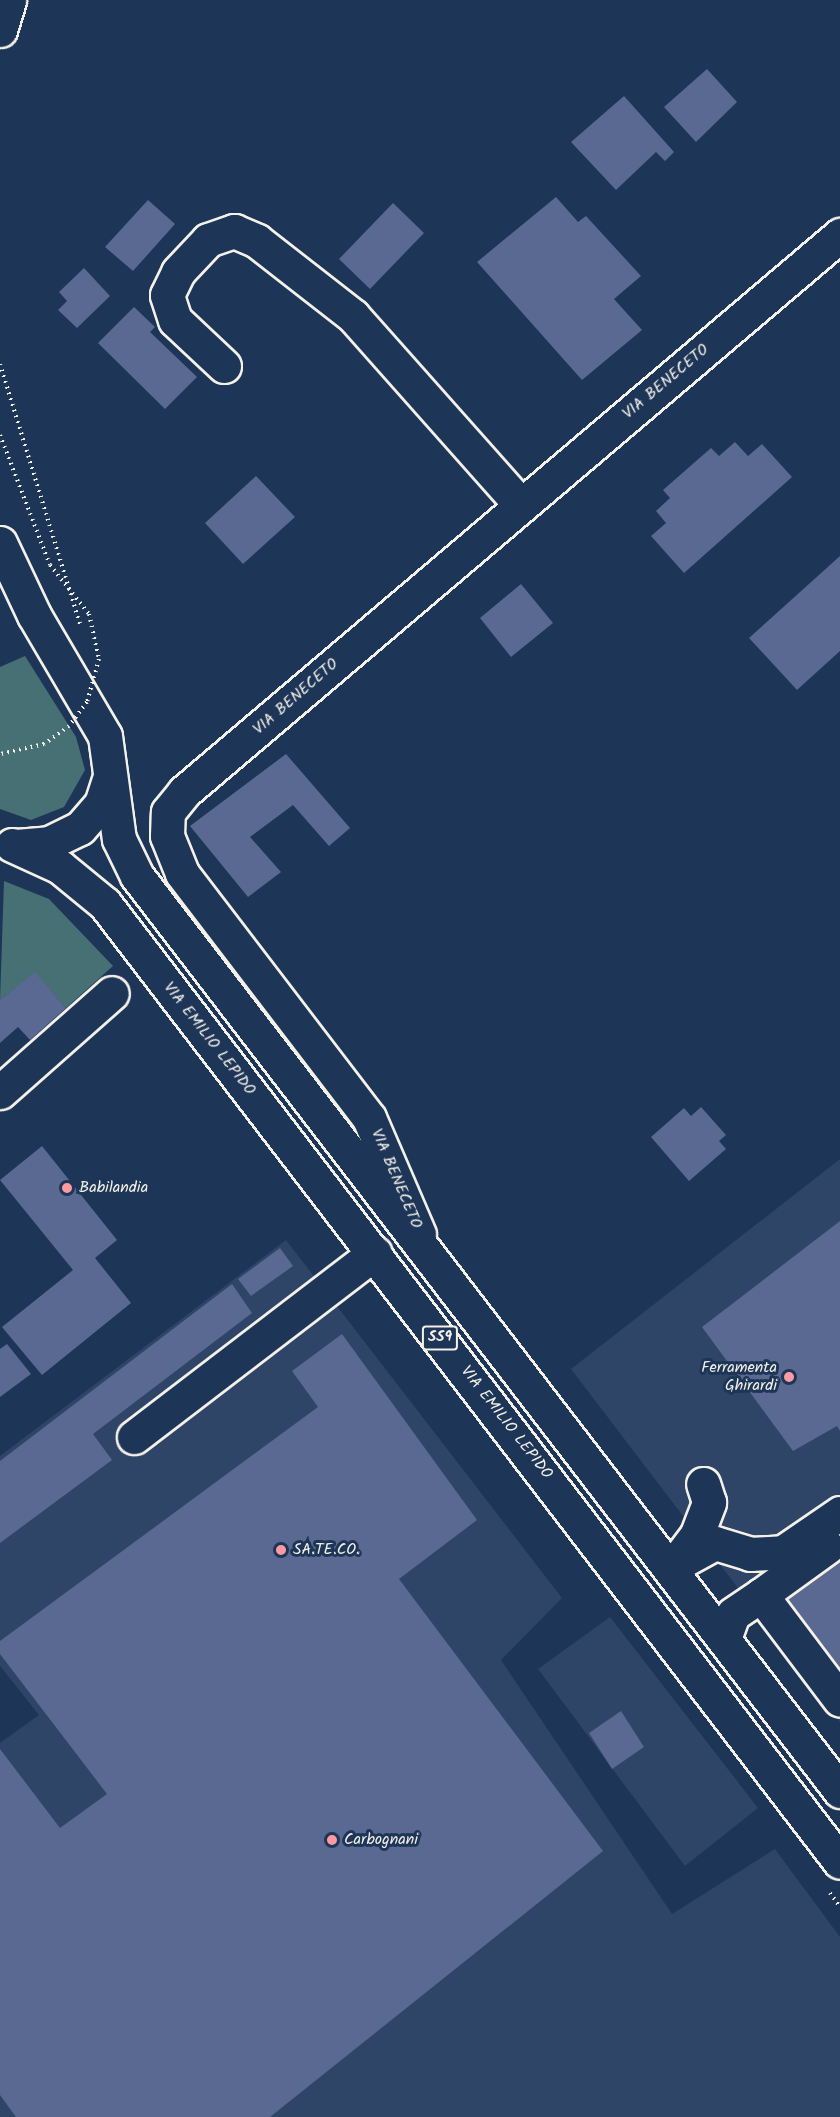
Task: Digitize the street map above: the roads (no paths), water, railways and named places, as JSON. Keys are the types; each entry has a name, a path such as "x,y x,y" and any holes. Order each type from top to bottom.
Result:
{"main road":[{"path":"0,30 9,0"},
{"path":"224,366 175,320 167,295 178,272 208,240 234,231 257,241 353,316 521,505"},
{"name":"VIA BENECETO","path":"441,1269 411,1218 369,1118 189,884 171,852 167,819 184,792 840,236"},
{"path":"0,543 34,615 87,702 110,759"},
{"name":"SS9","path":"110,759 119,838 137,876 672,1567 839,1787"},
{"name":"VIA EMILIO LEPIDO","path":"4,843 49,843 80,828 105,796 110,759"},
{"name":"VIA EMILIO LEPIDO","path":"4,843 60,867 105,904 840,1862"},
{"path":"0,1092 112,993"},
{"path":"134,1437 375,1253"},
{"path":"672,1567 697,1534 709,1502 703,1484"},
{"path":"672,1567 715,1543 750,1554 783,1552 840,1514"},
{"path":"725,1636 733,1614 829,1545"},
{"path":"761,1595 840,1700"}],"place":[{"name":"Babilandia","path":"67,1188"},
{"name":"Ferramenta Ghirardi","path":"789,1377"},
{"name":"SA.TE.CO.","path":"281,1550"},
{"name":"Carbognani","path":"332,1840"}]}
